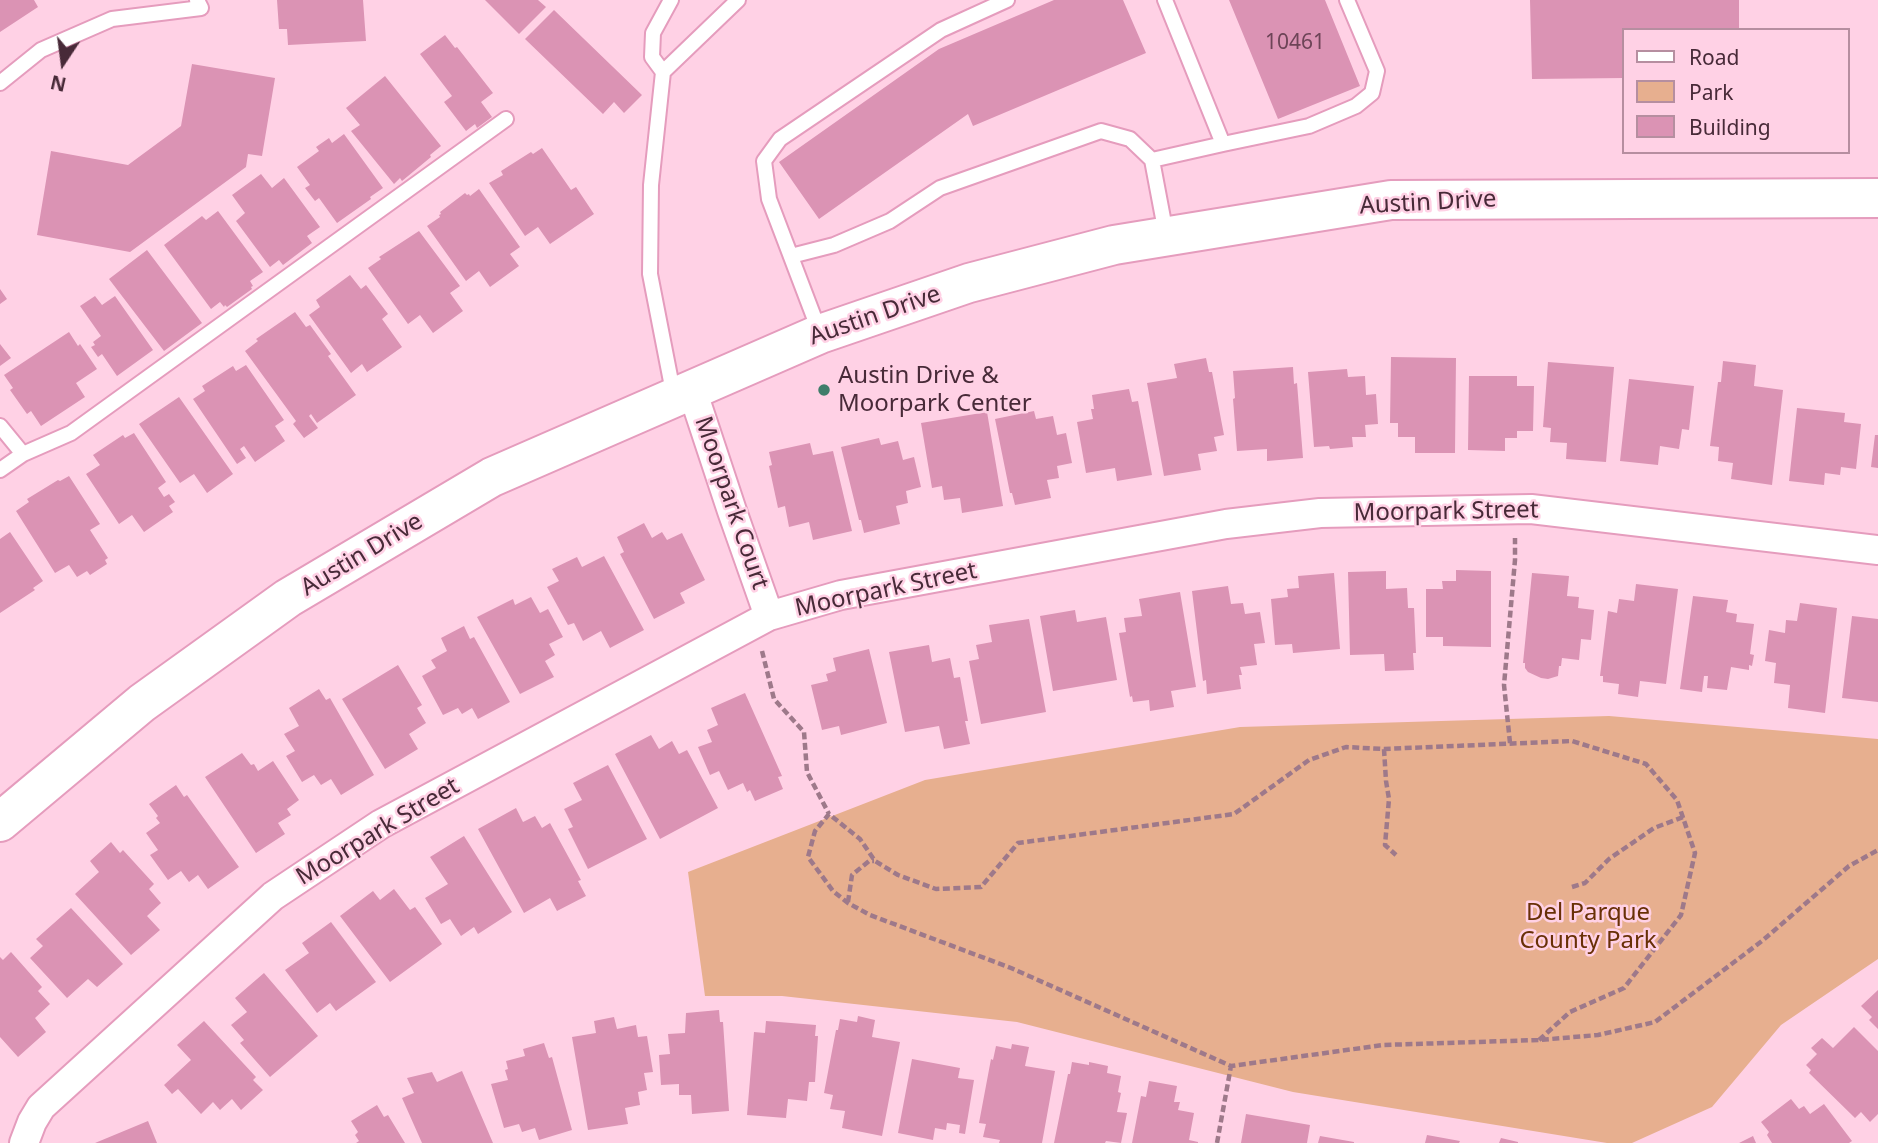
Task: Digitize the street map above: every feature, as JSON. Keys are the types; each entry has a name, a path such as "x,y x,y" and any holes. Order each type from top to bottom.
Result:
{"main road":[{"name":"Austin Drive","path":"0,822 142,703 288,598 492,477 820,334 969,284 1114,245 1391,200 1878,198"}],"street":[{"name":"Moorpark Court","path":"683,394 732,512 762,619"},
{"name":"Moorpark Street","path":"24,1143 41,1107 274,896 381,824 762,619 841,595 1226,524 1320,513 1515,508 1878,550"}],"lane":[{"path":"0,83 41,50 112,19 201,8 197,0"},
{"path":"663,72 652,57 653,33 671,0"},
{"path":"683,394 650,274 650,186 663,72 738,0"},
{"path":"820,334 769,199 764,161 780,139 941,30 1007,0"},
{"path":"1165,0 1223,144"},
{"path":"1152,160 1308,126 1356,106 1372,93 1377,71 1347,0"},
{"path":"0,470 23,454 71,433 506,119"},
{"path":"791,256 834,245 890,221 940,188 1101,131 1130,139 1152,160 1166,236"},
{"path":"0,426 23,454"}],"path":[{"path":"1510,743 1504,685 1515,560 1515,508"},
{"path":"762,619 774,699 804,732 807,772 829,814 860,839 875,861 898,875 936,889 981,887 1018,843 1234,814 1309,760 1346,747 1384,749 1572,741 1646,764 1677,800 1695,853 1681,915 1624,988 1570,1012 1539,1040"},
{"path":"1384,749 1385,781 1389,799 1385,845 1396,855"},
{"path":"829,814 814,831 807,857 833,891 848,903 870,915 1011,968 1231,1066 1383,1045 1539,1040 1598,1035 1655,1022 1762,941 1849,866 1878,850"},
{"path":"1573,887 1585,883 1609,859 1654,828 1683,817"},
{"path":"848,903 852,875 869,861 875,861"},
{"path":"1217,1143 1231,1066"}],"green space":[{"name":"Del Parque County Park","path":"1609,716 1878,739 1878,959 1781,1025 1712,1107 1632,1143 1607,1143 1293,1092 1017,1022 782,996 705,996 688,872 925,780 1240,727"}],"building":[{"path":"0,0 34,0 38,7 0,32"},
{"path":"277,0 363,0 366,41 288,45 287,29 279,29"},
{"path":"485,0 538,0 546,7 519,34"},
{"path":"1054,0 1123,0 1146,53 973,126 968,114 819,219 779,162 939,49"},
{"path":"1229,0 1325,0 1360,86 1278,119"},
{"path":"1530,0 1739,0 1739,28 1622,28 1622,78 1532,79"},
{"path":"554,10 642,95 624,113 614,102 603,114 525,39"},
{"path":"445,35 493,93 481,102 492,117 477,128 475,124 466,131 444,102 452,96 420,54"},
{"path":"192,64 275,78 262,156 248,154 246,167 130,252 37,235 51,151 128,165 181,126"},
{"path":"385,76 441,146 402,181 400,178 394,184 351,131 360,125 346,108"},
{"path":"344,134 383,188 337,223 319,198 315,201 305,188 310,185 297,167 319,151 316,147 329,138 332,143"},
{"path":"542,148 571,190 576,187 594,214 550,244 538,227 525,236 489,183 503,175 501,171"},
{"path":"261,174 272,188 284,178 320,227 307,236 312,243 283,265 279,260 270,267 236,221 245,213 232,195"},
{"path":"479,189 520,247 510,254 519,266 490,287 479,271 466,281 427,226 465,193 470,196"},
{"path":"218,211 263,272 250,281 252,289 227,307 220,302 211,309 164,245 202,216 206,220"},
{"path":"419,231 460,286 450,293 463,311 433,333 420,315 408,324 368,268 381,259 379,257"},
{"path":"147,250 202,323 164,351 109,279"},
{"path":"350,275 361,289 366,285 388,314 382,319 402,347 367,372 362,364 351,373 309,315 320,307 316,300"},
{"path":"0,289 7,299 0,304"},
{"path":"95,296 102,305 115,296 153,350 117,376 102,354 98,357 91,347 101,336 80,306"},
{"path":"295,312 306,327 310,325 356,395 317,423 311,414 309,416 318,428 304,438 293,424 296,421 245,351 258,341 256,339"},
{"path":"69,332 97,369 76,383 85,397 41,426 31,411 27,414 10,390 13,388 4,375"},
{"path":"0,344 11,358 0,366"},
{"path":"1391,357 1456,358 1455,453 1415,453 1415,437 1398,437 1398,423 1390,423"},
{"path":"1206,358 1209,372 1212,372 1224,435 1214,437 1217,451 1198,454 1201,470 1164,476 1147,383 1177,378 1174,364"},
{"path":"1723,361 1756,365 1754,386 1783,390 1772,485 1731,479 1733,463 1718,461 1719,447 1710,446"},
{"path":"1548,362 1614,367 1606,462 1566,459 1567,443 1550,442 1551,428 1543,427"},
{"path":"246,365 284,420 275,426 285,441 255,462 244,446 240,449 246,458 237,464 193,399 205,391 202,386 233,366 236,371"},
{"path":"1293,367 1294,384 1297,383 1303,458 1267,461 1267,449 1237,451 1233,371"},
{"path":"1347,369 1348,377 1365,376 1366,395 1376,394 1378,424 1365,425 1366,437 1352,437 1353,447 1314,447 1308,372"},
{"path":"1469,376 1517,376 1517,386 1534,386 1533,431 1517,431 1517,438 1505,438 1505,451 1468,450"},
{"path":"1629,379 1694,386 1689,430 1682,429 1679,449 1660,446 1658,465 1620,461"},
{"path":"1129,389 1132,402 1138,401 1152,475 1117,481 1115,468 1086,473 1077,422 1093,419 1092,395"},
{"path":"179,397 233,474 207,493 194,474 180,483 139,424"},
{"path":"1797,408 1845,413 1844,422 1861,424 1856,469 1841,467 1840,475 1825,473 1824,485 1789,481"},
{"path":"1034,411 1036,419 1053,416 1057,435 1066,433 1072,463 1057,466 1059,478 1047,480 1051,498 1015,505 1010,493 995,419"},
{"path":"987,412 1003,506 962,513 960,498 944,500 942,486 932,488 921,423"},
{"path":"134,433 166,482 158,488 164,497 169,494 175,502 169,506 173,512 144,532 132,515 119,524 86,474 100,465 93,455 123,435 125,438"},
{"path":"1875,435 1878,435 1878,468 1871,467"},
{"path":"879,438 881,445 898,441 903,460 914,457 921,487 906,491 908,503 896,506 900,524 864,533 841,447"},
{"path":"810,443 813,455 833,451 852,531 813,540 809,522 789,527 785,506 778,508 769,466 772,465 769,452"},
{"path":"69,476 100,524 90,530 108,558 105,560 107,564 90,575 87,571 77,577 69,565 55,573 16,511 29,502 27,499"},
{"path":"644,523 652,538 662,532 667,540 682,533 705,580 680,593 685,603 654,619 620,554 624,552 617,537"},
{"path":"10,532 43,581 33,588 35,590 0,613 0,539"},
{"path":"604,556 644,630 610,648 601,631 583,641 574,623 568,625 547,587 559,581 552,569 577,557 582,567"},
{"path":"1456,570 1491,571 1491,647 1443,646 1443,637 1426,637 1426,589 1443,589 1442,581 1456,581"},
{"path":"1386,571 1386,589 1407,588 1408,608 1414,608 1414,670 1385,671 1384,654 1350,655 1348,572"},
{"path":"1334,573 1340,649 1293,653 1292,644 1275,645 1271,599 1288,597 1287,589 1299,588 1298,576"},
{"path":"1532,573 1569,576 1567,596 1579,597 1578,608 1594,610 1591,640 1581,639 1579,660 1562,658 1558,676 1548,679 1528,672 1523,663"},
{"path":"1636,584 1678,589 1666,684 1640,681 1638,697 1618,694 1619,684 1603,682 1603,676 1600,676 1608,611 1617,613 1619,599 1634,601"},
{"path":"1228,586 1231,604 1243,603 1245,614 1260,612 1265,643 1254,644 1257,665 1240,667 1241,689 1207,694 1192,591"},
{"path":"1180,592 1196,687 1171,691 1174,707 1150,711 1149,700 1133,702 1132,696 1130,697 1119,633 1126,632 1124,618 1142,616 1139,599"},
{"path":"1693,596 1728,600 1726,612 1737,614 1736,622 1754,624 1750,654 1754,655 1752,666 1749,665 1749,670 1731,667 1727,690 1707,688 1708,676 1704,676 1702,692 1680,689"},
{"path":"531,597 540,613 548,609 563,637 549,644 555,655 545,661 554,677 520,694 477,617 513,599 515,605"},
{"path":"1800,603 1837,608 1825,713 1788,708 1790,685 1774,683 1776,663 1765,661 1769,630 1785,633 1786,620 1797,621"},
{"path":"1075,610 1077,622 1106,617 1117,680 1053,691 1040,616"},
{"path":"1852,616 1878,619 1878,702 1842,698"},
{"path":"1029,619 1046,712 981,724 969,661 979,659 976,645 992,642 989,625"},
{"path":"464,626 470,639 474,637 510,702 478,719 472,708 462,714 458,708 443,715 422,676 436,668 431,660 447,651 441,638"},
{"path":"929,645 932,662 950,658 954,678 960,677 970,744 944,749 939,726 905,732 889,652"},
{"path":"869,649 887,723 841,735 839,726 822,730 811,685 828,681 826,674 836,671 833,658"},
{"path":"398,665 422,705 417,708 426,723 409,734 418,749 385,769 342,699"},
{"path":"319,689 326,700 330,698 374,775 341,795 331,779 321,785 314,775 302,782 286,756 295,751 284,734 299,726 289,708"},
{"path":"745,693 782,776 778,777 783,789 755,801 743,783 728,790 719,771 710,775 698,747 712,742 707,730 718,725 711,708"},
{"path":"651,735 659,749 672,741 679,754 687,750 718,808 660,839 615,754"},
{"path":"242,753 258,771 273,761 299,800 287,809 291,815 278,823 285,834 256,853 205,777"},
{"path":"608,765 647,839 588,869 568,829 573,827 564,809 582,800 573,783"},
{"path":"176,785 184,797 187,795 239,867 208,889 198,875 189,882 181,871 168,880 150,855 158,850 146,833 160,823 149,804"},
{"path":"516,808 523,822 535,816 542,828 550,823 581,880 578,881 586,896 557,911 550,898 524,913 478,829"},
{"path":"464,836 512,912 478,934 474,927 461,936 450,919 441,924 425,898 448,884 430,857"},
{"path":"111,842 120,853 123,850 154,884 149,889 161,903 147,916 160,930 131,955 75,894 99,872 90,861"},
{"path":"394,889 410,910 415,907 442,944 390,982 340,916 373,891 380,900"},
{"path":"71,908 123,964 97,987 88,979 67,998 30,958 43,946 36,939"},
{"path":"331,922 376,982 336,1011 330,1003 317,1013 285,970 309,953 302,943"},
{"path":"11,952 42,987 38,991 50,1004 35,1018 46,1032 18,1057 0,1037 0,957 3,960"},
{"path":"264,973 318,1036 270,1077 240,1043 244,1040 231,1025 247,1012 235,998"},
{"path":"1878,990 1878,1029 1869,1020 1872,1017 1861,1006"},
{"path":"719,1010 720,1022 723,1022 729,1111 692,1114 691,1095 679,1095 679,1084 661,1085 659,1055 670,1054 668,1034 685,1033 686,1013"},
{"path":"858,1016 875,1020 872,1037 900,1042 882,1136 842,1128 845,1111 830,1109 833,1095 824,1093 840,1019 857,1022"},
{"path":"614,1017 617,1029 636,1025 638,1037 647,1036 653,1072 644,1073 647,1090 638,1092 640,1105 625,1108 628,1124 588,1130 572,1037 596,1033 594,1021"},
{"path":"204,1021 256,1077 253,1080 263,1090 241,1110 232,1099 220,1110 213,1102 201,1114 178,1089 172,1094 164,1085 191,1060 177,1045"},
{"path":"766,1021 816,1025 815,1036 818,1036 815,1082 809,1082 807,1101 788,1099 786,1118 747,1115 754,1032 765,1033"},
{"path":"1854,1027 1878,1051 1878,1114 1870,1122 1861,1112 1855,1118 1809,1073 1811,1070 1806,1065 1817,1054 1811,1048 1822,1038 1833,1048"},
{"path":"544,1043 549,1058 552,1057 572,1130 539,1140 535,1128 522,1132 519,1124 504,1128 491,1084 508,1080 506,1061 525,1056 523,1049"},
{"path":"1012,1044 1029,1047 1025,1066 1055,1071 1042,1143 999,1143 1000,1140 983,1137 986,1124 979,1123 991,1059 993,1060 996,1046 1011,1049"},
{"path":"912,1059 960,1068 958,1078 974,1080 965,1134 959,1133 960,1125 947,1123 946,1130 935,1128 933,1140 898,1133"},
{"path":"1072,1062 1108,1066 1107,1073 1121,1076 1117,1112 1127,1113 1121,1143 1054,1143"},
{"path":"462,1071 493,1143 422,1143 402,1098 414,1093 407,1078 432,1072 437,1082"},
{"path":"1149,1081 1177,1086 1174,1102 1180,1102 1178,1110 1194,1113 1189,1140 1198,1143 1132,1143 1141,1096 1146,1097"},
{"path":"1791,1099 1799,1109 1804,1106 1810,1114 1824,1104 1852,1141 1772,1143 1767,1135 1769,1132 1761,1122"},
{"path":"377,1105 384,1117 388,1115 405,1143 356,1143 359,1141 355,1135 358,1132 351,1121"},
{"path":"1246,1114 1310,1125 1307,1143 1241,1143"},
{"path":"148,1121 157,1143 95,1143"},
{"path":"1427,1135 1460,1141 1425,1143"},
{"path":"1320,1136 1354,1142 1354,1143 1318,1143"},
{"path":"1753,1136 1756,1143 1739,1143"},
{"path":"1501,1138 1518,1142 1518,1143 1499,1143"}],"place":[{"name":"Austin Drive & Moorpark Center","path":"824,390"}]}
